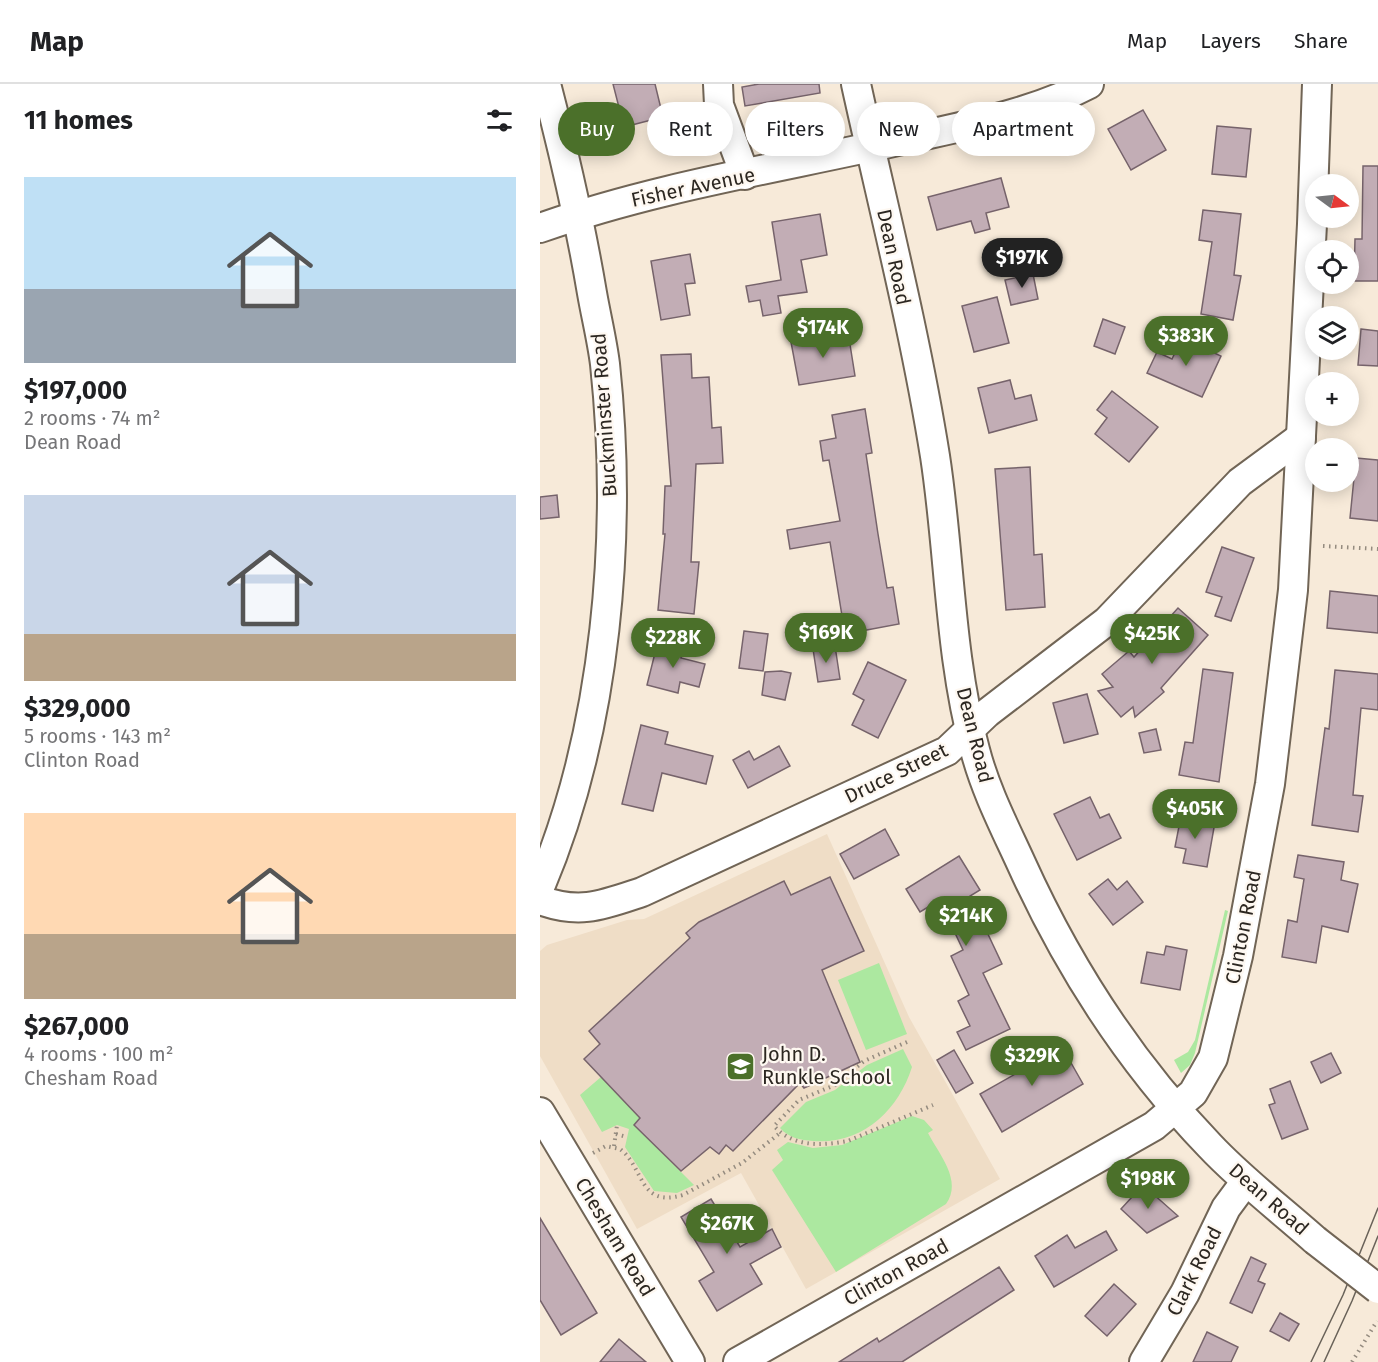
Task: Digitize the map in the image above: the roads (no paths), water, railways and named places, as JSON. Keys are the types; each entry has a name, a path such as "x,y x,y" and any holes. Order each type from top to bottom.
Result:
{"street":[{"name":"Buckminster Road","path":"540,887 556,848 571,799 597,680 607,603 613,470 604,363 579,216 546,84"},
{"path":"718,84 719,105 745,175"},
{"name":"Dean Road","path":"856,84 860,102"},
{"name":"Fisher Avenue","path":"940,132 984,122 1063,98 1089,84"},
{"name":"Clinton Road","path":"738,1362 1154,1126 1176,1109 1199,1085 1213,1058 1228,1001 1251,891 1286,667 1293,590 1317,84"},
{"name":"Fisher Avenue","path":"540,228 625,202 857,150"},
{"name":"Dean Road","path":"872,156 921,376 935,456 954,633 970,729 982,777 1054,932 1105,1014 1176,1109 1246,1181 1378,1289"},
{"name":"Druce Street","path":"540,900 575,909 602,905 642,892 939,756 987,712 1107,621 1240,482 1301,437"},
{"name":"Chesham Road","path":"540,1112 690,1362"},
{"name":"Clark Road","path":"1144,1362 1185,1293 1226,1208 1246,1181"}],"tram line":[{"path":"1311,1362 1343,1295 1378,1208"},
{"path":"1324,1362 1378,1236"}],"place":[{"name":"John D. Runkle School","path":"741,1066"}]}
